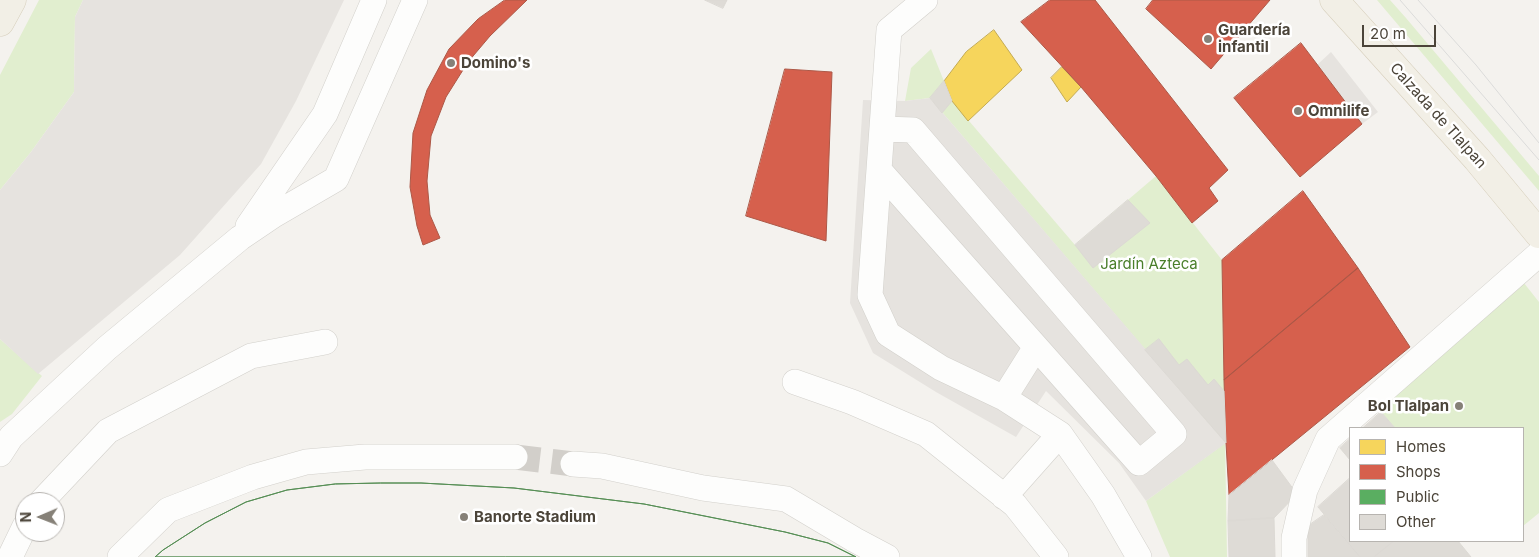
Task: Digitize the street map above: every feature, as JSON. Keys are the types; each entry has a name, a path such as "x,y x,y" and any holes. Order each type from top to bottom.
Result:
{"main road":[{"path":"0,22 12,0"},
{"name":"Calzada de Tlalpan","path":"1334,0 1477,159 1539,234"}],"street":[{"path":"240,238 325,114 374,0"},
{"path":"0,454 11,438 107,348 240,238 274,215 336,179 414,0"},
{"path":"925,0 889,30 870,295 888,334 941,368 1004,398 1060,434 1103,495 1138,557"},
{"path":"880,170 1139,463 1174,434 913,130 882,129"},
{"path":"1294,557 1294,538 1305,490 1328,439 1539,254"},
{"path":"50,492 108,431 251,356 325,342"},
{"path":"1004,398 1036,347"},
{"path":"795,382 852,402 926,434 1015,505 1056,557"},
{"path":"1004,497 1060,434"},
{"path":"120,557 168,510 253,476 306,462 364,457 515,457"},
{"path":"573,464 602,466 703,488 786,498 887,557"},
{"path":"10,557 17,542"}],"green space":[{"path":"39,0 83,0 75,17 74,92 31,152 0,190 0,75"},
{"path":"1377,0 1390,0 1406,18 1539,176 1539,191"},
{"name":"Jardín Azteca","path":"931,49 952,101 1075,245 1156,176 1222,260 1227,557 1170,557 1146,501 1225,443 930,98 905,101 911,68"},
{"name":"Bol Tlalpan","path":"1520,278 1539,302 1539,513 1524,525 1524,427 1394,427 1381,412 1375,401"},
{"path":"0,339 42,376 12,414 0,422"}],"shaded area":[{"path":"83,0 344,0 296,101 261,164 180,255 38,374 0,339 0,190 31,152 74,92 75,17"},
{"path":"1331,52 1378,112 1362,124 1317,65"},
{"path":"930,98 1226,443 1146,501 1119,463 1046,391 1016,437 936,392 873,353 850,303 863,100 905,101"}],"building: Homes":[{"path":"994,30 1022,70 968,121 952,101 944,81 966,52"},
{"path":"1062,67 1081,87 1067,102 1051,78"}],"building: Shops":[{"path":"505,0 527,0 490,36 468,62 446,97 431,136 427,181 430,215 440,238 423,245 417,226 410,187 413,133 427,90 449,49 478,19"},
{"path":"1050,0 1095,0 1228,170 1209,188 1218,201 1192,223 1156,176 1081,87 1021,22"},
{"name":"Guardería infantil","path":"1153,0 1270,0 1211,69 1146,9"},
{"name":"Omnilife","path":"1301,43 1362,124 1300,177 1234,98"},
{"path":"785,69 832,72 826,241 746,216"},
{"path":"1303,191 1358,268 1224,380 1222,260"},
{"path":"1358,268 1410,347 1229,495 1224,380"}],"building: Public":[{"name":"Banorte Stadium","path":"421,483 514,488 644,504 785,532 828,543 856,557 155,557 205,523 246,502 287,490 335,484"},
{"name":"Banorte Stadium","path":"421,483 514,488 644,504 785,532 828,543 856,557 155,557 205,523 246,502 287,490 335,484"}],"building: Other":[{"path":"705,0 727,0 723,8"},
{"path":"944,81 952,101 942,113 930,98"},
{"path":"1128,200 1150,223 1093,268 1075,245"},
{"path":"1159,339 1179,365 1187,359 1208,385 1214,379 1224,391 1226,443 1145,350"},
{"path":"1381,412 1394,427 1364,427"},
{"path":"1349,440 1349,459 1340,448"},
{"path":"1272,460 1297,494 1274,518 1228,521 1229,495"},
{"path":"1349,479 1349,542 1393,542 1374,557 1360,557 1318,507"},
{"path":"1324,515 1360,557 1308,557 1308,526"},
{"path":"1274,518 1275,557 1229,557 1228,521"},
{"path":"1393,542 1459,542 1471,557 1374,557"}],"tunnel":[{"path":"515,457 573,464"}],"tram line":[{"path":"1400,0 1539,160"},
{"path":"1418,0 1476,65 1539,143"}],"place":[{"name":"Guardería infantil","path":"1208,39"},
{"name":"Domino's","path":"451,63"},
{"name":"Omnilife","path":"1298,111"},
{"name":"Bol Tlalpan","path":"1459,406"},
{"name":"Banorte Stadium","path":"464,517"}]}
